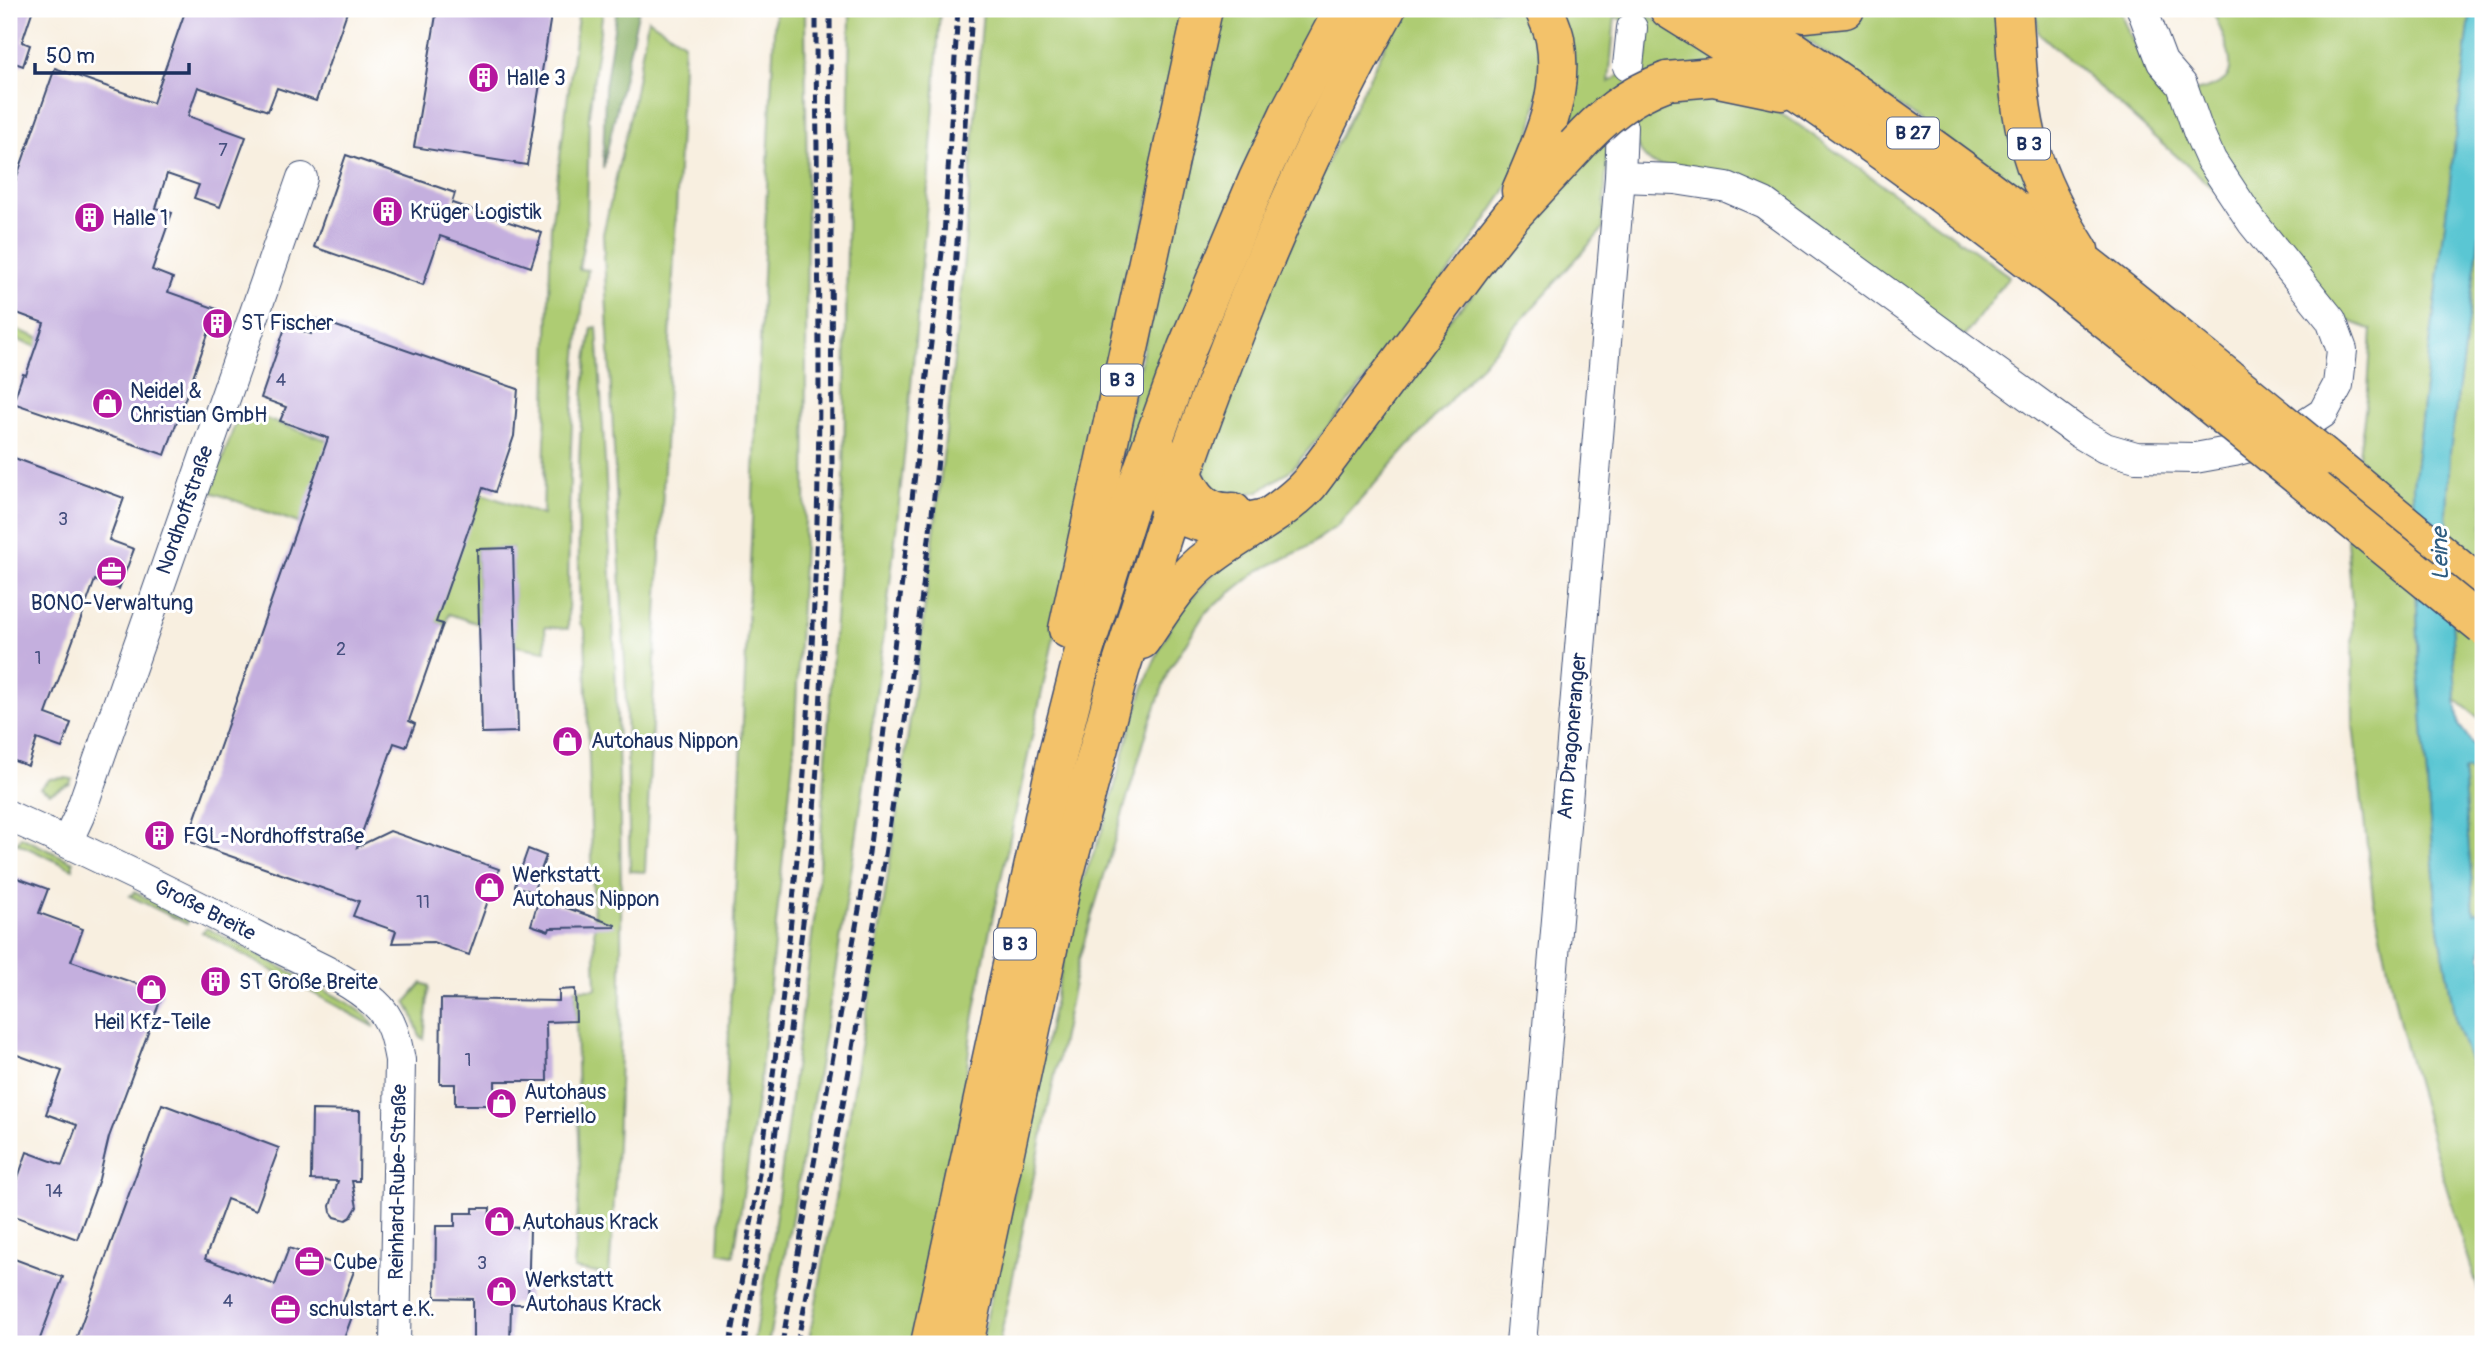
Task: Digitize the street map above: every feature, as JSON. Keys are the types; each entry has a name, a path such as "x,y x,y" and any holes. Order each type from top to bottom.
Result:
{"main road":[{"name":"B 3","path":"1058,754 1062,672 1070,620 1203,9"},
{"name":"B 3","path":"930,1344 994,1041 1058,754 1084,651 1127,514 1186,348 1291,108 1344,9"},
{"name":"B 3","path":"964,1344 1062,883 1119,670 1214,385 1272,244 1329,118 1386,9"},
{"path":"1511,216 1543,140 1557,88 1555,37 1544,9"},
{"path":"1669,9 1807,97"},
{"name":"B 27","path":"1729,9 1871,103 2090,266 2161,343 2483,626"},
{"path":"1779,9 1805,13 1845,9"},
{"name":"B 3","path":"2013,9 2020,90 2029,146 2043,184 2069,235 2090,266"},
{"path":"1119,670 1197,566 1303,491 1511,216 1590,130 1619,104 1667,81 1713,77 1807,97"},
{"name":"B 27","path":"1807,97 1980,222 2161,343 2483,589"},
{"path":"1155,436 1154,481 1161,496 1177,491 1190,491 1205,506 1216,512 1249,508 1276,496 1330,455"},
{"path":"1177,491 1186,518 1209,525 1231,525 1266,517"}],"street":[{"path":"1620,177 1675,179 1727,187 1764,203 2078,432 2105,448 2136,457 2194,458 2234,452 2286,437 2323,413 2338,385 2342,350 2331,320 2252,222 2211,160 2197,131 2182,85 2162,62 2142,9"},
{"path":"1628,66 1632,28"},
{"name":"Am Dragoneranger","path":"1521,1344 1620,177 1622,127"},
{"name":"Nordhoffstraße","path":"67,842 79,816 302,178"},
{"name":"Große Breite","path":"9,816 202,907 357,989 376,1003 390,1020"},
{"name":"Reinhard-Rube-Straße","path":"390,1020 400,1060 395,1344"}],"green space":[{"path":"579,9 603,9 589,114 587,224 579,269 588,270 573,404 568,629 545,627 546,651 515,646 512,548 477,549 479,624 449,614 445,625 436,622 298,523 211,492 240,410 543,515 551,227"},
{"path":"617,9 639,9 603,169 605,87"},
{"path":"775,9 805,9 805,519 794,749 760,1081 734,1255 719,1252"},
{"path":"850,9 940,9 927,198 902,481 857,836 821,1055 768,1344 753,1344 774,1229 817,898 844,482"},
{"path":"983,9 1191,9 986,948 971,1032 958,1153 916,1344 808,1344 852,1099 909,730 959,316"},
{"path":"1215,9 1330,9 1098,564"},
{"path":"1403,9 1528,9 1544,64 1528,148 1502,196 1461,257 1334,420 1292,469 1259,491 1240,496 1218,494 1205,480 1204,470 1277,265"},
{"path":"1554,9 1638,9 1722,61 1555,141","holes":["1615,16 1648,37 1646,60 1609,82"]},
{"path":"1871,9 2002,9 2050,215 1779,20 1849,18"},
{"path":"2036,9 2120,9 2158,94 2173,89 2229,203 2038,32"},
{"path":"2212,9 2471,9 2413,486 2419,670 2437,917 2456,1024 2483,1097 2483,1305 2401,1029 2373,897 2353,725 2352,605 2347,540 2368,390 2372,330 2344,319 2222,164 2192,93 2223,81 2230,67 2227,46"},
{"path":"648,19 684,43 645,872 630,871 625,665 603,234 633,103"},
{"path":"1676,93 1759,101 1796,123 2009,276 1964,337 1766,193 1651,163 1642,153 1634,136 1637,117 1681,99"},
{"path":"1608,136 1603,229 1337,526 1304,549 1258,571 1205,613 1169,670 1149,725 1079,959 999,1344 981,1344 1078,892 1102,830 1144,686 1167,634 1181,609 1472,295 1566,179"},
{"path":"2483,210 2483,721 2456,700 2447,513 2450,451"},
{"path":"9,327 51,342 48,351 9,337"},
{"path":"597,327 620,801 620,1038 609,1275 574,1269 580,1174 575,989 596,989 585,630 580,623 578,512 583,401 592,328"},
{"path":"2468,768 2483,786 2483,911 2474,914 2463,771"},
{"path":"50,779 72,779 70,784 50,793 40,788"},
{"path":"21,837 73,862 73,869 17,843"},
{"path":"134,892 189,918 187,924 130,896"},
{"path":"207,928 347,1002 366,1015 375,1027 202,932"},
{"path":"422,983 429,986 424,1039 420,1037 406,1002"}],"water":[{"name":"Leine","path":"2471,9 2483,9 2483,210 2450,451 2447,513 2459,725 2483,758 2483,786 2468,769 2463,771 2474,913 2483,911 2483,1097 2456,1024 2437,917 2419,670 2413,486"}],"building":[{"path":"9,9 33,9 22,42 30,45 23,66 15,63 12,72 9,72"},
{"path":"186,9 348,9 316,101 277,88 268,111 198,87 188,116 246,137 220,207 194,198 199,185 167,174 156,208 172,213 152,270 173,278 168,292 217,309 165,455 13,403 44,323 9,310 9,199 55,68 153,103"},
{"name":"Halle 3","path":"437,9 552,9 527,165 414,147"},
{"name":"Krüger Logistik","path":"346,155 455,193 452,203 542,233 531,267 440,236 423,285 314,247"},
{"path":"316,319 518,389 514,436 495,492 483,488 436,622 443,624 409,721 415,724 406,747 394,743 357,847 390,831 499,869 469,955 433,942 392,943 396,931 353,916 359,901 187,841 328,438 280,421 286,407 261,398 286,325 311,334"},
{"path":"9,456 124,498 109,540 134,549 119,589 95,580 46,714 71,723 62,748 37,739 28,766 9,759"},
{"path":"513,548 518,732 482,733 477,549"},
{"path":"528,849 546,856 533,892 515,886"},
{"path":"9,875 48,889 39,913 83,929 71,961 163,993 109,1137 99,1179 77,1239 9,1214 9,1203 27,1152 62,1165 77,1125 46,1114 62,1071 9,1052"},
{"path":"539,898 615,927 550,928 549,931 531,925"},
{"path":"575,989 576,1021 546,1022 547,1081 495,1081 495,1105 455,1105 455,1084 440,1084 441,999 559,1001 559,990"},
{"path":"162,1104 279,1148 256,1210 227,1199 205,1259 275,1285 289,1248 354,1271 341,1306 354,1311 342,1344 74,1344"},
{"path":"312,1110 360,1111 359,1181 352,1181 357,1207 346,1220 335,1217 331,1212 330,1206 338,1181 311,1180"},
{"path":"473,1208 490,1208 489,1227 530,1228 528,1304 511,1304 510,1344 473,1344 473,1299 435,1298 436,1226 455,1226 455,1213 473,1213"},
{"path":"9,1257 63,1277 38,1344 9,1344"}],"railway":[{"path":"730,1344 778,1037 790,934 807,728 818,457 816,9"},
{"path":"744,1344 786,1064 811,855 818,752 832,466 830,9"},
{"path":"782,1344 869,853 944,236 958,9"},
{"path":"797,1344 872,934 918,625 950,330 972,9"}],"place":[{"name":"Halle 3","path":"483,78"},
{"name":"Krüger Logistik","path":"387,212"},
{"name":"Halle 1","path":"89,218"},
{"name":"ST Fischer","path":"218,323"},
{"name":"Neidel & Christian GmbH","path":"107,403"},
{"name":"BONO-Verwaltung","path":"112,571"},
{"name":"Autohaus Nippon","path":"568,741"},
{"name":"FGL-Nordhoffstraße","path":"160,836"},
{"name":"Werkstatt Autohaus Nippon","path":"489,887"},
{"name":"ST Große Breite","path":"216,982"},
{"name":"Heil Kfz-Teile","path":"152,990"},
{"name":"Autohaus Perriello","path":"501,1104"},
{"name":"Autohaus Krack","path":"499,1222"},
{"name":"Cube","path":"310,1262"},
{"name":"Werkstatt Autohaus Krack","path":"502,1292"},
{"name":"schulstart e.K.","path":"286,1309"}]}
